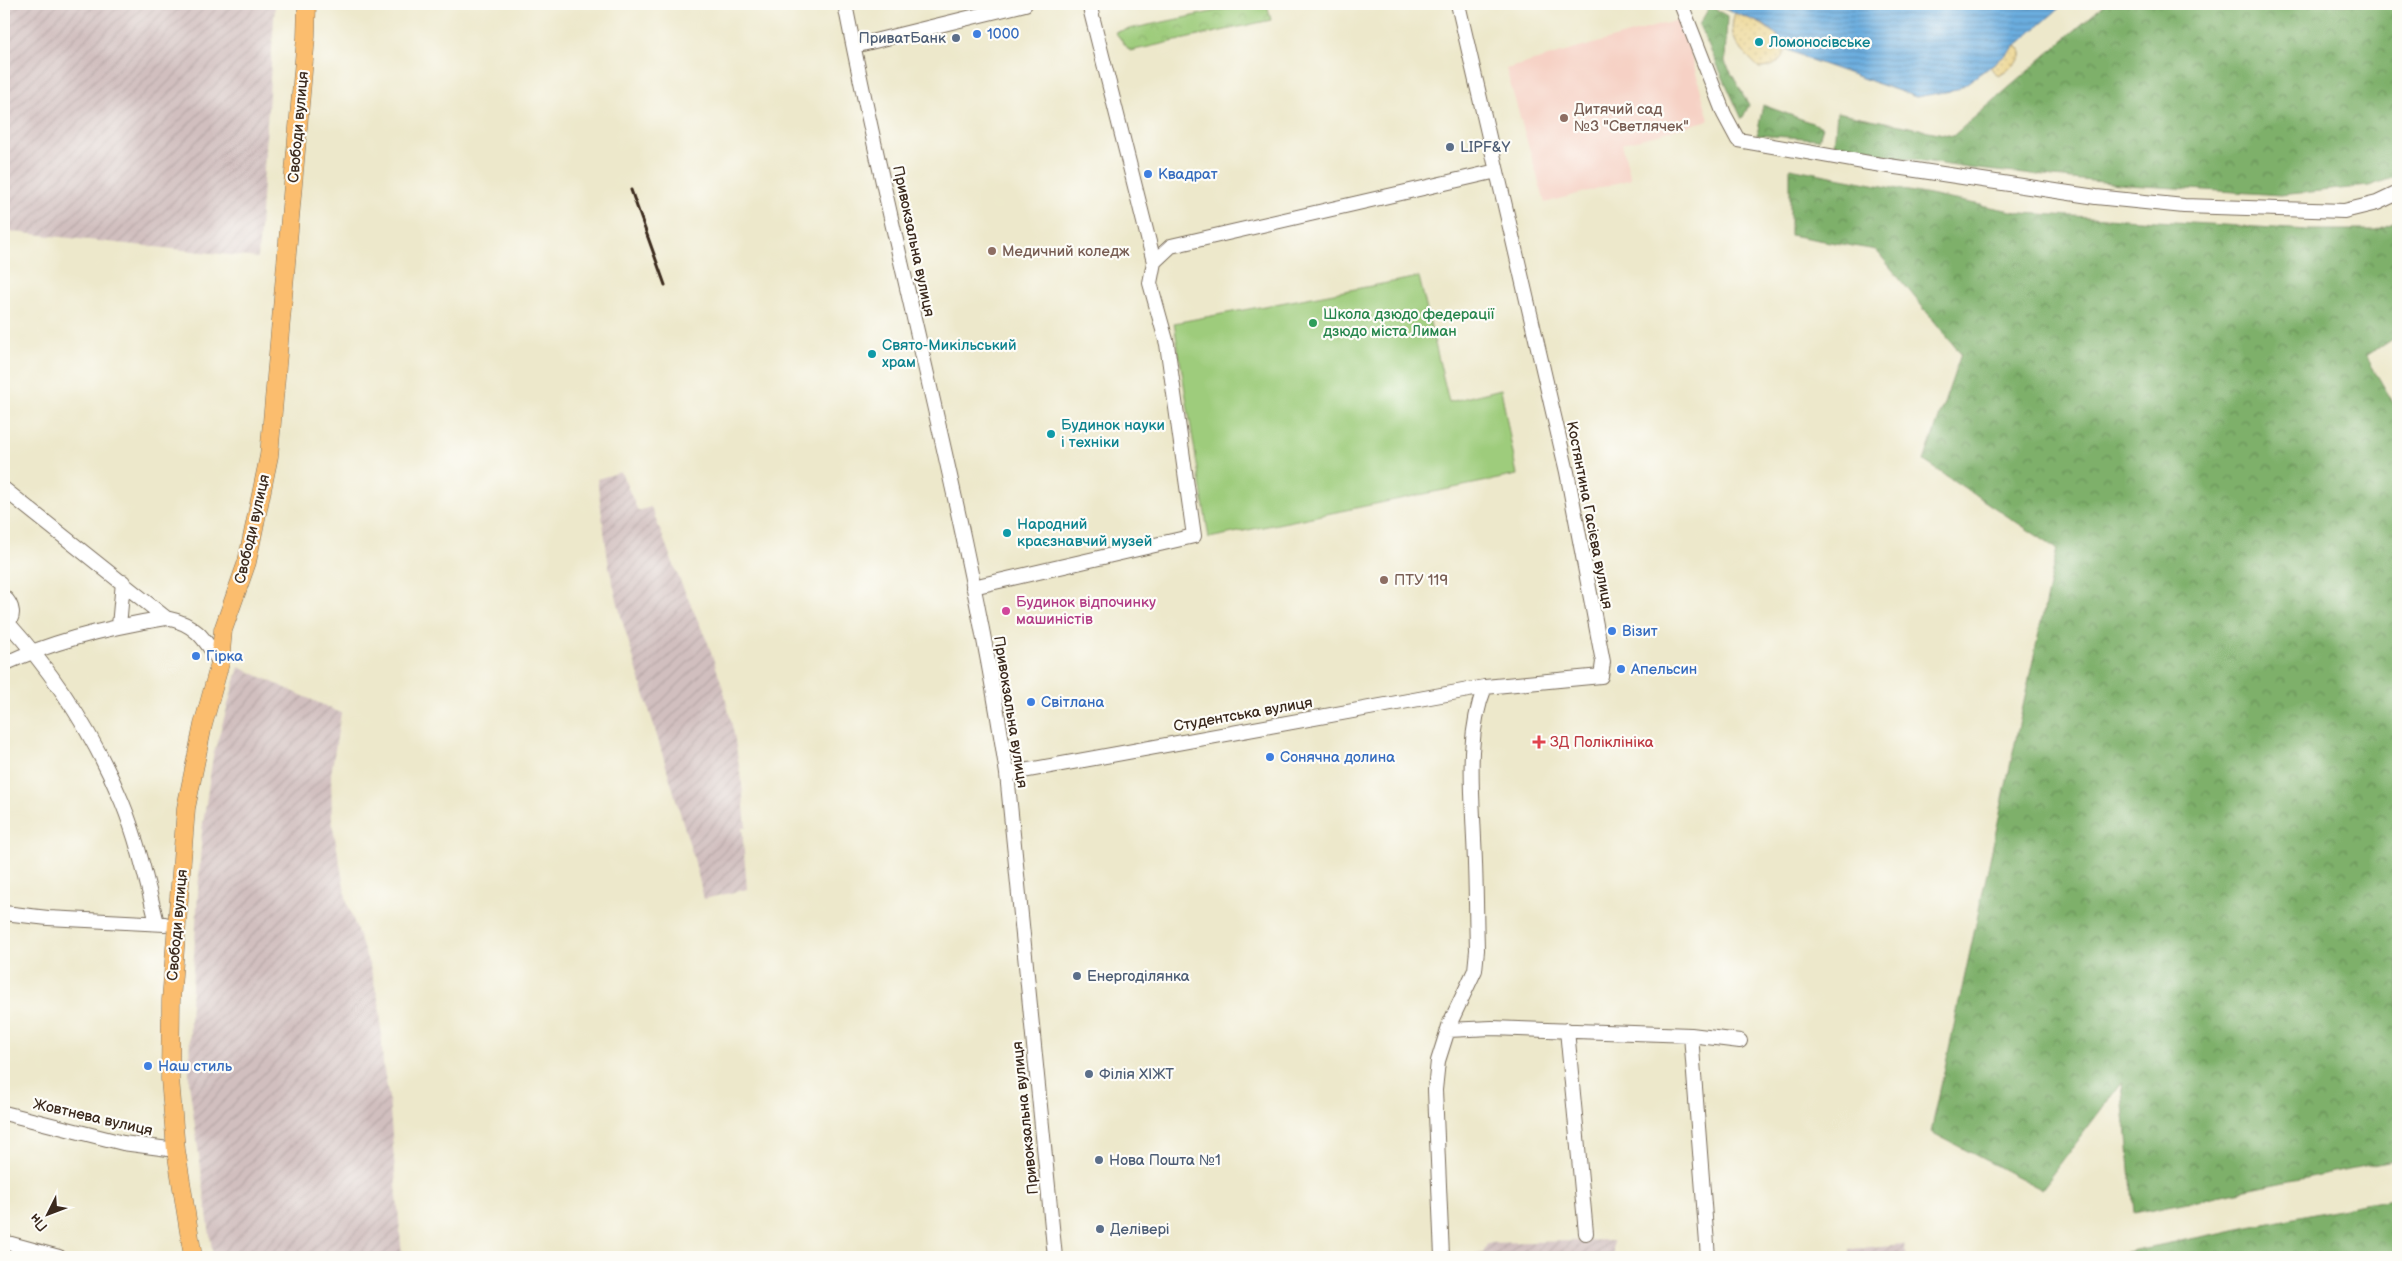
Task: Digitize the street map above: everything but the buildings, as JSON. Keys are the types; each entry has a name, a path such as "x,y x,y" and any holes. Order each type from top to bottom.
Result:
{"main road":[{"name":"Свободи вулиця","path":"193,1257 176,1150 170,1079 171,1000 186,808 203,725 220,663 223,630 247,562 269,456 304,56 306,4"}],"street":[{"name":"Привокзальна вулиця","path":"845,4 973,587 1007,774 1055,1257"},
{"path":"854,46 1025,4"},
{"path":"973,587 1194,536 1167,344 1150,283 1154,262 1089,4"},
{"name":"Костянтина Гасієва вулиця","path":"1458,4 1567,472 1603,662 1601,676 1485,687"},
{"path":"1681,4 1706,73 1738,140 1869,163 2096,197 2184,206 2344,211 2377,203 2398,193"},
{"path":"1154,262 1171,246 1497,171"},
{"path":"4,489 166,618"},
{"path":"119,626 123,582"},
{"path":"4,598 11,603 13,614 6,624 33,650 66,696 101,755 122,804 137,848 157,923"},
{"path":"4,664 33,650 119,626 166,618 182,621 202,636 220,663"},
{"path":"1442,1257 1435,1090 1438,1061 1448,1030 1475,970 1477,950 1473,735 1476,708 1485,687"},
{"name":"Студентська вулиця","path":"1007,774 1485,687"},
{"path":"4,913 48,918 157,923 178,926"},
{"path":"1448,1030 1492,1028 1567,1030 1691,1035 1740,1041"},
{"path":"1567,1030 1586,1233"},
{"path":"1691,1035 1708,1257"},
{"name":"Жовтнева вулиця","path":"4,1113 123,1143 176,1150"},
{"path":"4,1242 60,1257"}],"shaded area":[{"path":"4,4 275,4 258,258 4,231"},
{"path":"1681,19 1709,120 1622,144 1631,179 1545,203 1506,69"},
{"path":"621,472 638,511 651,507 681,583 708,643 723,688 734,734 742,785 746,827 742,828 747,889 704,899 694,859 622,620 609,567 597,479"},
{"path":"239,667 341,713 331,774 332,822 347,902 371,970 380,1007 383,1065 389,1098 402,1257 213,1257 189,1083 190,1018 202,830 213,756"},
{"path":"1613,1240 1613,1257 1458,1257 1483,1253 1487,1243"},
{"path":"1904,1244 1907,1257 1850,1257 1850,1249"}],"green space":[{"path":"1250,4 1267,4 1271,20 1130,51 1115,32"},
{"path":"2105,4 2398,4 2398,176 2369,186 2280,195 2130,185 1968,168 1834,147 1837,112 1953,136"},
{"path":"1710,6 1727,16 1725,62 1749,105 1742,119 1699,25"},
{"path":"1763,105 1823,127 1819,139 1757,135"},
{"path":"1790,168 2022,213 2308,230 2376,230 2398,221 2398,347 2392,339 2366,356 2398,411 2398,1159 2134,1213 2122,1082 2041,1189 1931,1132 2057,549 1924,461 1961,354 1876,250 1790,235"},
{"path":"1419,277 1449,402 1501,389 1517,475 1209,538 1174,323"},
{"path":"2398,1198 2398,1257 2101,1257 2364,1204"}],"sand":[{"name":"Ломоносівське","path":"1735,13 1751,19 1770,30 1787,49 1776,63 1769,67 1759,68 1741,49 1732,30"},
{"path":"2015,46 2021,49 2021,57 2014,65 1999,75 1994,72 1990,66"}],"water":[{"name":"Ломоносівське","path":"1718,4 2064,4 2003,57 1957,90 1916,97 1808,59 1787,49 1777,35 1763,24 1722,8"}],"railway":[{"path":"631,190 665,285"}],"place":[{"name":"1000","path":"977,34"},
{"name":"ПриватБанк","path":"956,38"},
{"name":"Ломоносівське","path":"1759,42"},
{"name":"Дитячий сад №3 \"Светлячек\"","path":"1564,118"},
{"name":"LIPF&Y","path":"1450,147"},
{"name":"Квадрат","path":"1148,174"},
{"name":"Медичний коледж","path":"992,251"},
{"name":"Школа дзюдо федерації дзюдо міста Лиман","path":"1313,323"},
{"name":"Свято-Микільський храм","path":"872,354"},
{"name":"Будинок науки і техніки","path":"1051,434"},
{"name":"Народний краєзнавчий музей","path":"1007,533"},
{"name":"ПТУ 119","path":"1384,580"},
{"name":"Будинок відпочинку машиністів","path":"1006,611"},
{"name":"Візит","path":"1612,631"},
{"name":"Гірка","path":"196,656"},
{"name":"Апельсин","path":"1621,669"},
{"name":"Світлана","path":"1031,702"},
{"name":"ЗД Поліклініка","path":"1539,742"},
{"name":"Сонячна долина","path":"1270,757"},
{"name":"Енергоділянка","path":"1077,976"},
{"name":"Наш стиль","path":"148,1066"},
{"name":"Філія ХІЖТ","path":"1089,1074"},
{"name":"Нова Пошта №1","path":"1099,1160"},
{"name":"Делівері","path":"1100,1229"}]}
